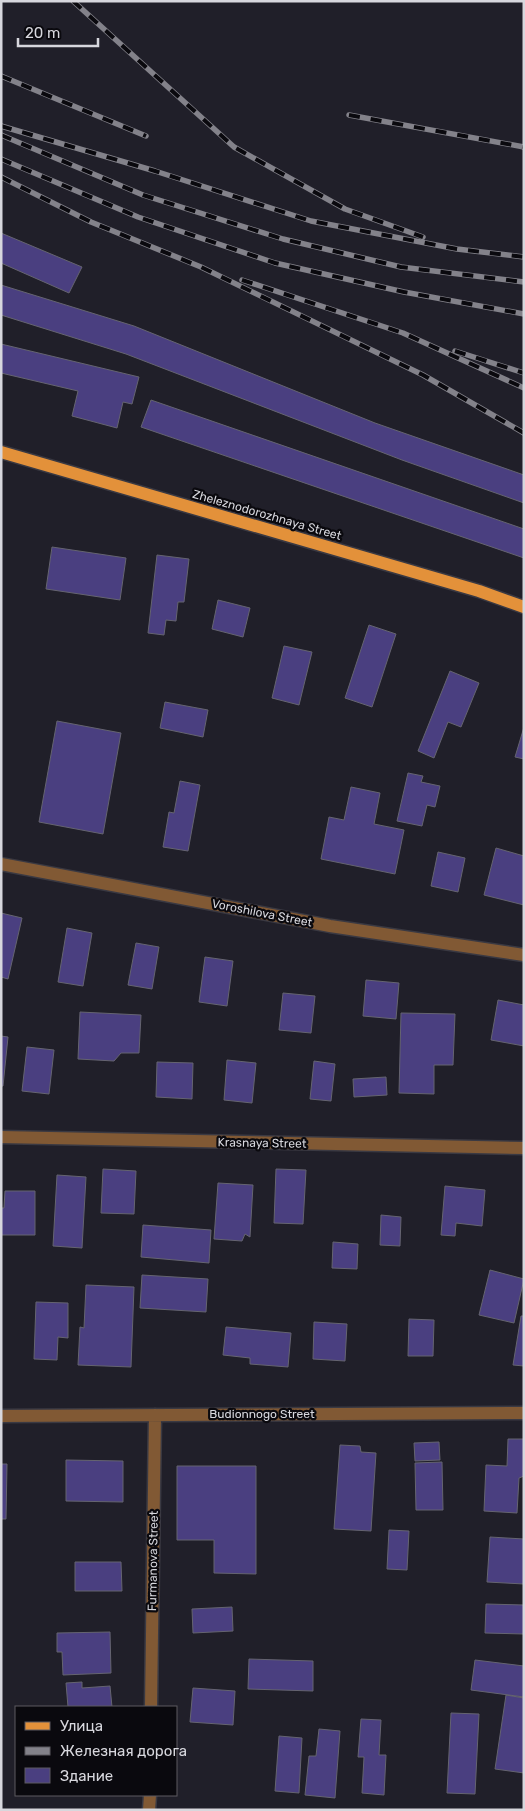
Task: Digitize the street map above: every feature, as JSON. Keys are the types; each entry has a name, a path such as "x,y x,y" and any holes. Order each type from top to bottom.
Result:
{"main road":[{"name":"Zheleznodorozhnaya Street","path":"1,452 479,592 524,607"}],"street":[{"name":"Voroshilova Street","path":"1,864 330,926 524,955"},
{"name":"Krasnaya Street","path":"1,1137 524,1148"},
{"name":"Budionnogo Street","path":"1,1416 524,1413"},
{"name":"Furmanova Street","path":"151,1706 155,1415"},
{"path":"149,1810 150,1796"}],"building":[{"path":"1,233 82,267 69,293 1,263"},
{"path":"1,285 134,326 375,423 524,475 524,503 402,460 126,354 1,315"},
{"path":"1,344 139,377 132,404 123,402 117,428 72,416 78,391 1,373"},
{"path":"151,400 524,529 524,558 141,427"},
{"path":"52,547 126,558 120,600 46,589"},
{"path":"157,555 189,559 184,602 178,602 176,621 166,620 164,635 148,633"},
{"path":"218,600 250,608 243,637 212,629"},
{"path":"369,625 396,634 372,707 345,698"},
{"path":"284,646 312,652 299,705 272,698"},
{"path":"450,671 479,683 461,727 448,722 434,758 418,751"},
{"path":"165,702 208,710 203,737 160,728"},
{"path":"57,721 121,733 103,834 39,822"},
{"path":"524,727 524,759 515,757"},
{"path":"408,773 423,776 421,782 440,786 435,807 427,805 422,826 397,821"},
{"path":"180,781 200,785 188,851 163,847 169,812 174,813"},
{"path":"351,787 380,793 374,824 404,830 395,874 321,859 329,817 344,820"},
{"path":"496,848 524,856 524,905 484,895"},
{"path":"438,852 465,858 458,892 431,886"},
{"path":"1,913 22,918 8,979 1,977"},
{"path":"67,928 92,933 83,986 58,982"},
{"path":"136,943 159,947 152,989 128,985"},
{"path":"205,957 233,961 227,1006 199,1002"},
{"path":"366,980 399,983 396,1019 363,1016"},
{"path":"283,993 315,996 311,1033 279,1030"},
{"path":"498,1000 524,1005 524,1046 491,1040"},
{"path":"80,1012 141,1015 139,1053 121,1053 114,1061 78,1059"},
{"path":"401,1013 455,1014 453,1065 434,1065 434,1094 399,1093"},
{"path":"1,1036 8,1037 3,1086 1,1086"},
{"path":"27,1047 54,1050 49,1094 22,1091"},
{"path":"227,1060 256,1063 252,1103 224,1100"},
{"path":"314,1061 335,1064 331,1101 310,1099"},
{"path":"157,1062 193,1063 192,1099 156,1097"},
{"path":"386,1077 387,1095 354,1097 353,1079"},
{"path":"103,1169 136,1171 134,1214 101,1213"},
{"path":"276,1169 306,1170 303,1224 274,1223"},
{"path":"57,1175 86,1177 82,1248 53,1246"},
{"path":"218,1183 253,1185 250,1237 245,1234 242,1241 214,1239"},
{"path":"445,1186 485,1190 482,1226 456,1223 455,1236 441,1235"},
{"path":"5,1191 35,1191 35,1235 1,1235 1,1208 4,1208"},
{"path":"381,1215 401,1217 400,1246 380,1245"},
{"path":"143,1225 211,1230 209,1263 141,1257"},
{"path":"333,1242 358,1244 357,1269 332,1268"},
{"path":"490,1270 524,1279 514,1323 479,1315"},
{"path":"142,1275 208,1279 206,1312 140,1308"},
{"path":"86,1285 134,1287 131,1367 78,1365 80,1327 84,1328"},
{"path":"36,1302 68,1303 68,1338 58,1337 57,1360 34,1359"},
{"path":"521,1316 524,1316 524,1366 513,1365"},
{"path":"409,1319 434,1320 433,1356 408,1356"},
{"path":"314,1322 347,1324 345,1361 313,1359"},
{"path":"226,1327 291,1333 288,1367 250,1364 250,1358 223,1355"},
{"path":"508,1439 524,1439 524,1476 519,1478 517,1513 484,1511 486,1465 507,1466"},
{"path":"439,1442 440,1460 415,1461 414,1443"},
{"path":"340,1445 360,1446 361,1452 376,1453 371,1531 334,1529"},
{"path":"66,1460 123,1461 123,1502 66,1501"},
{"path":"442,1462 443,1510 416,1510 415,1463"},
{"path":"1,1464 7,1464 6,1519 1,1519"},
{"path":"177,1466 256,1466 256,1574 214,1573 214,1540 177,1540"},
{"path":"389,1530 409,1531 407,1570 387,1569"},
{"path":"490,1537 524,1539 524,1584 487,1582"},
{"path":"75,1562 121,1562 122,1591 75,1591"},
{"path":"486,1604 524,1605 524,1634 485,1633"},
{"path":"232,1607 233,1631 193,1633 192,1609"},
{"path":"110,1632 111,1673 63,1675 62,1652 57,1652 57,1633"},
{"path":"249,1659 313,1661 313,1691 248,1689"},
{"path":"475,1660 524,1666 524,1697 471,1690"},
{"path":"82,1682 82,1688 110,1686 112,1706 68,1706 66,1683"},
{"path":"193,1688 235,1691 233,1725 190,1722"},
{"path":"506,1695 524,1698 524,1773 495,1769"},
{"path":"451,1713 479,1714 475,1794 447,1793"},
{"path":"361,1719 381,1720 379,1755 386,1755 384,1795 362,1793 364,1757 358,1757"},
{"path":"319,1729 340,1731 335,1798 305,1795 309,1756 316,1756"},
{"path":"279,1736 302,1738 299,1793 275,1791"}],"railway":[{"path":"73,1 234,147 345,209 423,237"},
{"path":"1,76 146,136"},
{"path":"349,115 524,147"},
{"path":"1,126 155,171 311,221 457,249 524,257"},
{"path":"1,135 143,195 283,239 401,267 524,282"},
{"path":"1,159 138,217 275,263 404,292 524,314"},
{"path":"1,177 91,222 201,267 423,375 524,433"},
{"path":"242,280 403,333 524,388"},
{"path":"455,351 524,373"}]}
